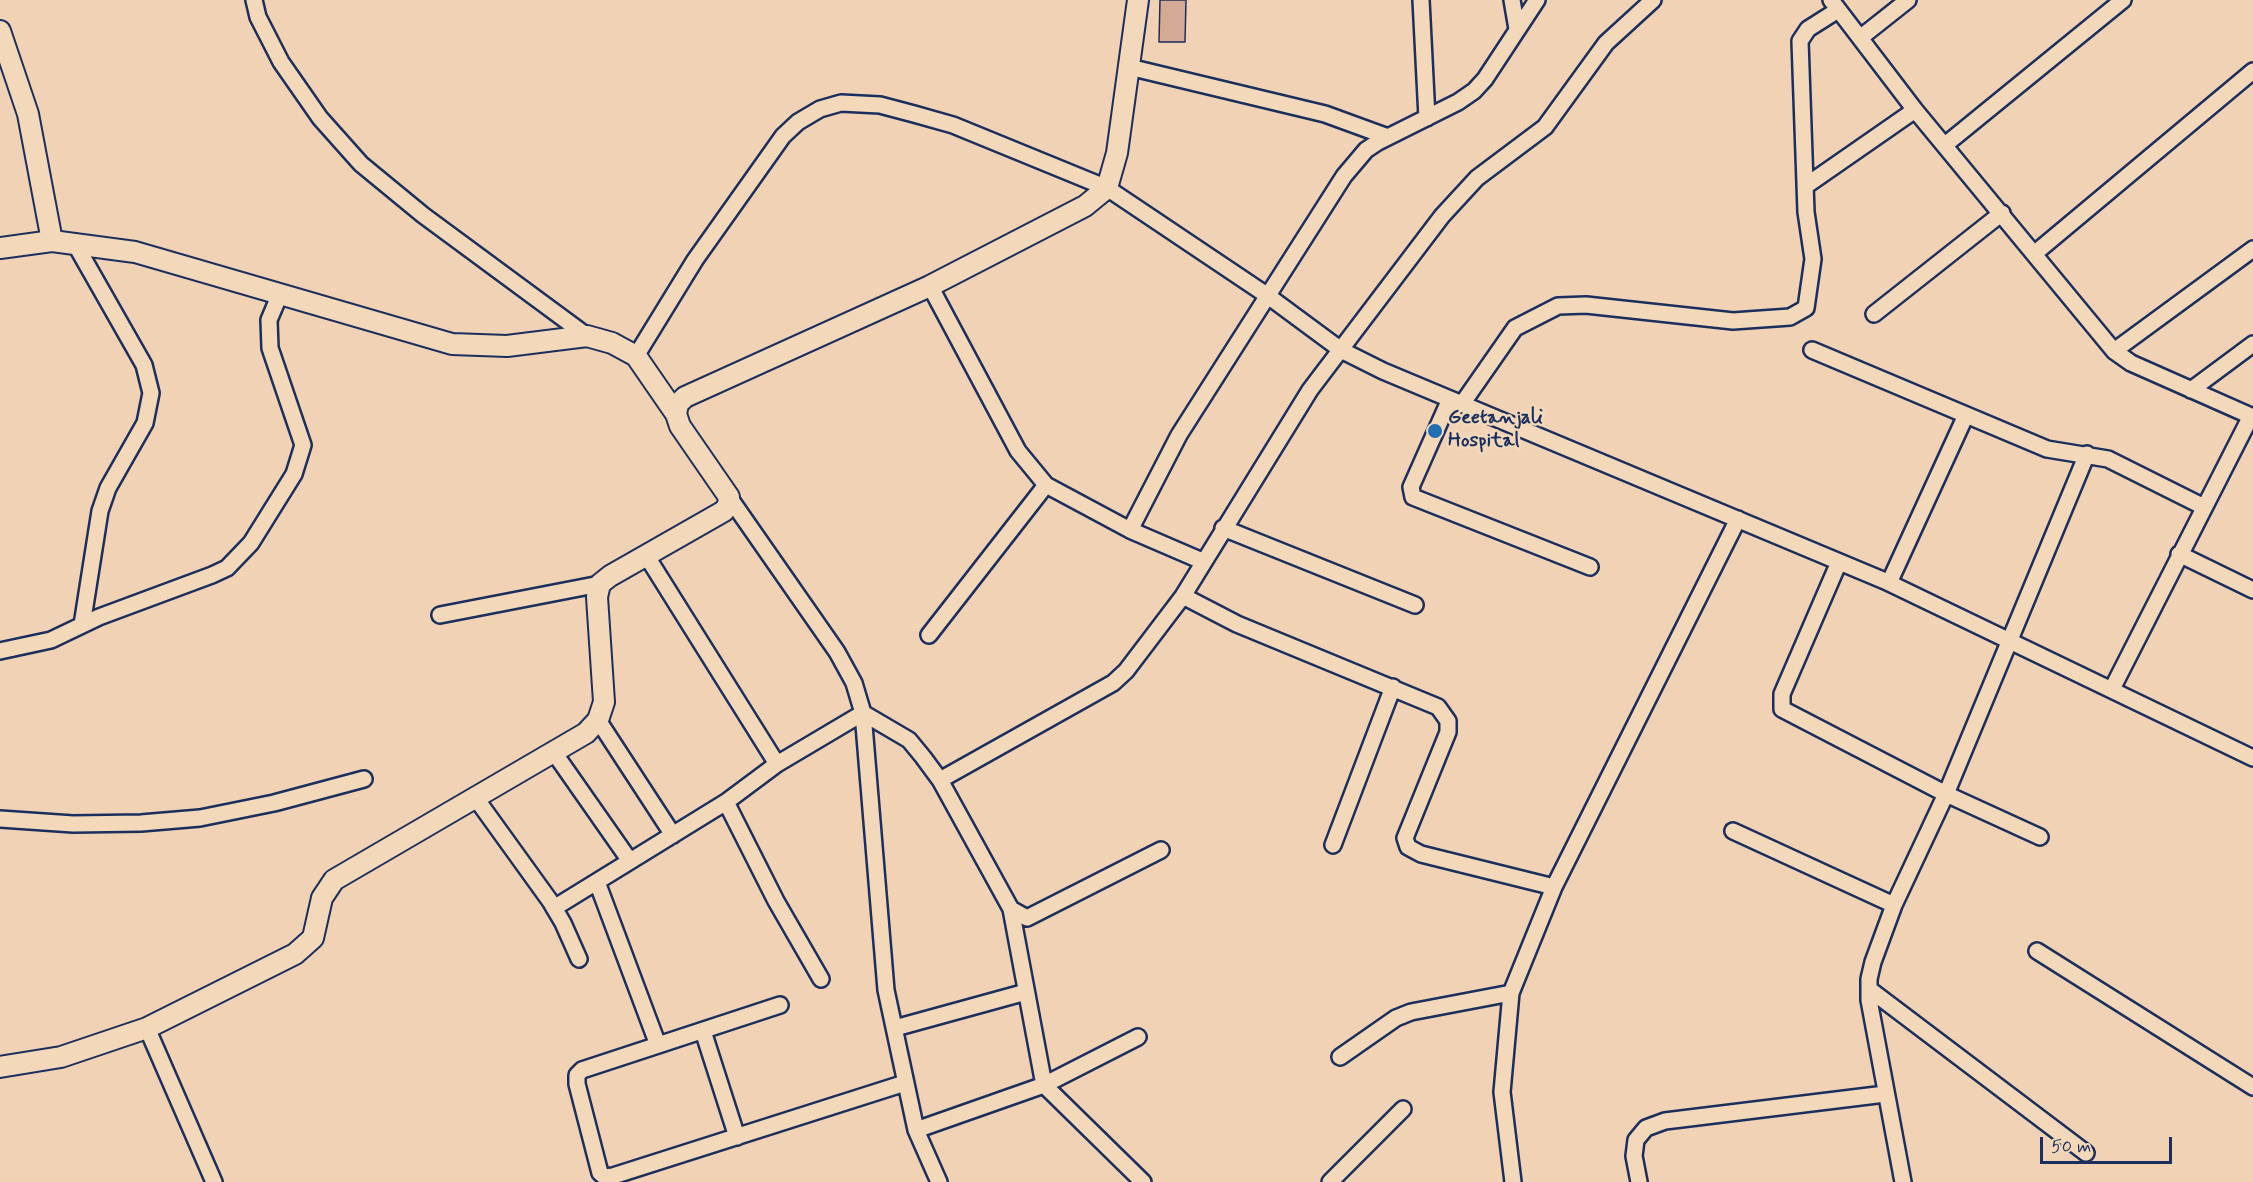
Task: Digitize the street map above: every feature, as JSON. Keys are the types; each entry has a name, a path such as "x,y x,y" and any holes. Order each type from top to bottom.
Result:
{"street":[{"path":"254,0 258,17 281,62 320,118 361,164 423,214 587,336 612,343 636,356 676,414 680,426 837,652 854,683 863,713 882,965 916,1130 939,1182"},
{"path":"676,414 678,404 685,397 930,286 1085,206 1107,188 1117,153 1138,0"},
{"path":"1421,0 1427,118"},
{"path":"1512,0 1517,29"},
{"path":"1130,530 1179,435 1344,176 1366,150 1474,91 1485,79 1537,0"},
{"path":"940,780 1113,683 1138,657 1183,596 1202,561 1310,390 1442,216 1485,172 1545,127 1601,49 1653,0"},
{"path":"1860,38 1908,0"},
{"path":"1945,145 2123,0"},
{"path":"1590,567 1413,497 1411,487 1456,401 1515,328 1558,306 1586,305 1733,321 1779,319 1799,315 1809,300 1813,258 1807,222 1800,41 1808,29 1834,5 1915,110 2114,351 2131,363 2252,416 2179,554 2112,689"},
{"path":"0,31 28,114 52,241"},
{"path":"1129,67 1325,114 1388,137"},
{"path":"2034,254 2253,71"},
{"path":"636,356 695,260 783,136 798,122 820,109 841,103 880,105 953,124 1107,188 1268,296 1341,350 1456,401 1889,583 2008,638 2253,758"},
{"path":"1807,185 1915,110"},
{"path":"1874,314 2002,213"},
{"path":"0,248 52,241 74,242 135,252 452,344 507,346 587,336"},
{"path":"74,242 144,365 151,393 146,423 108,488 100,511 82,625"},
{"path":"2114,351 2253,249"},
{"path":"930,286 1018,451 1046,485 1130,530 1202,561"},
{"path":"0,651 51,640 82,625 227,568 251,543 294,474 303,445 274,362 268,333 269,320 280,294"},
{"path":"2191,390 2253,344"},
{"path":"1812,350 2047,450 2087,454 2108,459 2204,507"},
{"path":"1889,583 1966,415"},
{"path":"1903,1182 1885,1094 1869,989 1873,962 1894,904 1946,794 2008,638 2087,454"},
{"path":"929,634 1046,485"},
{"path":"440,615 600,584 724,511 729,497"},
{"path":"1513,1182 1502,1092 1511,993 1554,887 1738,519"},
{"path":"1223,528 1415,605"},
{"path":"2179,554 2253,590"},
{"path":"646,555 777,764"},
{"path":"1839,562 1782,694 1782,709 1946,794 2040,837"},
{"path":"0,1067 61,1057 147,1028 304,948 313,938 322,898 334,880 586,733 598,720 603,702 604,685 597,597 600,584"},
{"path":"1183,596 1236,624 1438,707 1448,721 1448,732 1405,838 1408,847 1421,854 1554,887"},
{"path":"1333,845 1393,687"},
{"path":"554,908 726,802 777,764 863,713"},
{"path":"863,713 909,740 940,780 1011,909 1044,1084 1143,1182"},
{"path":"598,720 673,835"},
{"path":"554,751 630,861"},
{"path":"0,819 73,824 141,823 200,818 274,803 364,779"},
{"path":"476,797 554,908 579,959"},
{"path":"726,802 776,901 821,979"},
{"path":"1733,831 1894,904"},
{"path":"1011,909 1027,918 1161,850"},
{"path":"597,882 658,1045"},
{"path":"2037,951 2253,1087"},
{"path":"1869,989 2086,1153"},
{"path":"895,1028 1026,992"},
{"path":"1340,1057 1396,1018 1411,1012 1511,993"},
{"path":"780,1005 589,1066 577,1075 600,1173 605,1177 613,1176 905,1083"},
{"path":"147,1028 214,1182"},
{"path":"703,1031 737,1137"},
{"path":"916,1130 1044,1084 1137,1037"},
{"path":"1639,1182 1634,1156 1635,1140 1646,1128 1665,1121 1885,1094"},
{"path":"1330,1182 1403,1109"}],"building":[{"path":"1160,0 1186,0 1185,42 1159,42"}],"place":[{"name":"Geetanjali Hospital","path":"1435,431"}]}
